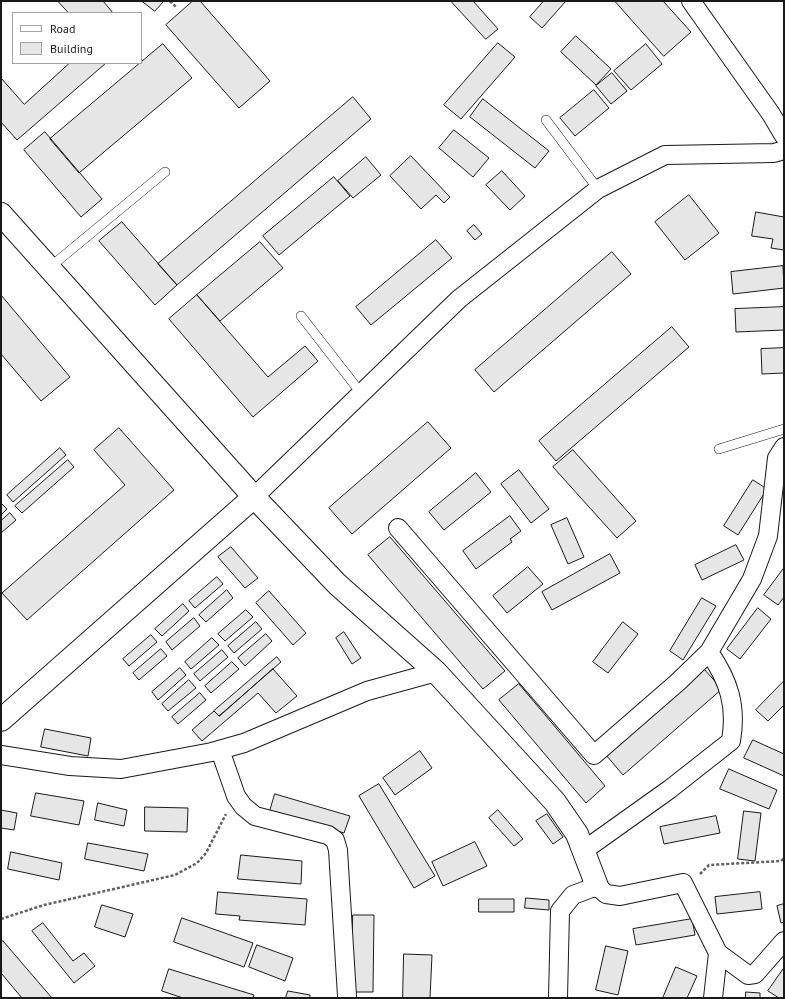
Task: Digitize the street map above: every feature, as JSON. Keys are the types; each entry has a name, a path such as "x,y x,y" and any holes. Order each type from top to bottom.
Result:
{"street":[{"path":"691,1 771,114 784,136"},
{"path":"1,720 254,497 459,299 598,189 665,155 774,153 784,150"},
{"path":"1,214 254,497 337,584 436,672 555,802 577,834 597,886 606,894 620,896 682,883 718,953 748,975 755,974 784,941"},
{"path":"398,528 594,755 678,682 709,652 752,579 768,536 777,458 784,447"},
{"path":"583,851 670,789 731,741 733,726 730,693 722,671 709,652"},
{"path":"1,755 70,766 121,769 220,750 244,743 367,691 436,672"},
{"path":"220,750 236,796 243,806 255,816 328,835 335,840 338,850 347,996"},
{"path":"558,998 560,911 573,895 597,886"},
{"path":"713,998 718,953"}],"lane":[{"path":"546,120 598,189"},
{"path":"49,268 165,172"},
{"path":"301,316 361,394"},
{"path":"719,448 784,429"}],"path":[{"path":"170,1 176,7"},
{"path":"1,919 44,905 175,875 197,863 206,853 236,796"},
{"path":"682,883 698,876 709,865 781,861 784,858"}],"building":[{"path":"58,1 103,1 112,12 68,12"},
{"path":"142,1 164,1 155,11"},
{"path":"193,1 200,1 270,81 239,108 166,25"},
{"path":"451,1 473,1 498,29 486,39"},
{"path":"544,1 566,1 542,28 530,17"},
{"path":"615,1 663,1 691,32 664,56"},
{"path":"576,36 611,69 596,85 561,52"},
{"path":"498,43 515,57 461,119 444,105"},
{"path":"163,44 192,78 79,173 50,139 139,64 142,64 142,62"},
{"path":"646,44 662,64 631,90 614,71"},
{"path":"69,64 105,64 17,140 1,122 1,78 24,104"},
{"path":"612,73 627,91 611,104 596,86"},
{"path":"594,90 609,108 575,136 560,118"},
{"path":"353,97 371,119 177,285 158,264"},
{"path":"483,99 549,151 535,168 470,117"},
{"path":"454,130 489,158 473,177 439,148"},
{"path":"45,132 102,199 81,217 24,150"},
{"path":"411,156 450,197 444,203 436,195 421,209 390,176"},
{"path":"366,157 381,175 353,198 338,181"},
{"path":"502,171 525,196 510,210 486,185"},
{"path":"334,177 350,196 279,255 263,236"},
{"path":"689,195 719,233 685,260 655,222"},
{"path":"756,212 784,217 784,250 771,248 773,239 752,236"},
{"path":"122,222 177,285 155,305 99,241"},
{"path":"474,225 482,234 475,240 467,231"},
{"path":"436,240 452,258 371,325 356,307"},
{"path":"260,242 283,268 220,321 197,295"},
{"path":"612,252 631,274 494,392 475,370"},
{"path":"783,266 784,288 733,294 731,272"},
{"path":"1,295 70,377 41,401 1,354"},
{"path":"197,295 268,377 305,346 318,361 253,417 169,319"},
{"path":"784,307 784,330 736,332 735,309"},
{"path":"672,327 689,347 556,461 539,441"},
{"path":"784,348 784,373 762,374 761,349"},
{"path":"428,422 451,448 352,534 329,508"},
{"path":"119,428 174,490 27,620 2,593 125,485 94,450"},
{"path":"60,448 66,455 13,502 7,495"},
{"path":"573,450 636,521 617,538 553,467"},
{"path":"68,460 74,467 22,513 15,506"},
{"path":"519,470 549,509 531,523 501,484"},
{"path":"476,473 491,492 444,530 429,512"},
{"path":"753,480 767,489 738,535 724,526"},
{"path":"1,503 7,509 1,515"},
{"path":"10,513 16,520 1,533 1,521"},
{"path":"510,516 521,531 510,539 512,542 476,569 463,551"},
{"path":"567,518 584,557 568,564 551,525"},
{"path":"390,537 505,671 483,689 368,555"},
{"path":"736,545 744,560 702,580 695,565"},
{"path":"231,547 258,578 245,588 218,557"},
{"path":"610,554 620,573 552,610 542,592"},
{"path":"528,567 543,584 507,613 493,596"},
{"path":"784,568 784,597 778,605 764,595"},
{"path":"217,577 223,584 195,608 189,601"},
{"path":"227,590 233,598 206,622 199,615"},
{"path":"269,591 306,633 293,645 256,603"},
{"path":"702,598 716,606 683,660 670,651"},
{"path":"183,604 189,611 162,636 155,629"},
{"path":"758,608 771,619 740,659 727,649"},
{"path":"246,610 253,617 225,641 218,634"},
{"path":"194,618 200,626 172,650 166,642"},
{"path":"256,622 262,629 234,653 228,646"},
{"path":"623,622 638,634 608,673 593,662"},
{"path":"344,632 361,658 352,664 336,638"},
{"path":"266,634 272,641 245,666 238,658"},
{"path":"151,635 157,642 129,666 123,659"},
{"path":"212,638 219,645 191,669 185,662"},
{"path":"161,649 167,656 139,680 133,673"},
{"path":"222,650 228,657 200,681 194,674"},
{"path":"277,657 281,662 219,716 214,711"},
{"path":"232,662 239,669 211,693 205,686"},
{"path":"180,668 186,675 158,700 152,692"},
{"path":"273,669 297,696 276,713 258,693 202,741 192,730 214,711 219,716"},
{"path":"704,669 722,689 623,775 606,755"},
{"path":"189,680 196,688 168,711 162,704"},
{"path":"784,681 784,705 768,721 756,710"},
{"path":"519,684 605,786 586,803 499,700"},
{"path":"200,693 206,700 178,724 172,717"},
{"path":"45,729 91,738 88,756 41,747"},
{"path":"753,740 784,754 784,776 744,758"},
{"path":"420,751 432,768 395,795 383,778"},
{"path":"729,769 777,790 769,809 720,789"},
{"path":"379,784 435,876 414,888 359,796"},
{"path":"36,793 84,801 79,825 31,816"},
{"path":"275,794 350,816 344,833 270,811"},
{"path":"98,803 127,810 124,826 95,820"},
{"path":"145,807 188,808 187,832 145,831"},
{"path":"1,810 17,813 14,830 1,828"},
{"path":"498,810 523,839 514,846 489,818"},
{"path":"744,811 761,813 755,861 738,859"},
{"path":"547,814 563,837 553,844 536,821"},
{"path":"716,816 720,833 664,844 660,827"},
{"path":"475,842 487,866 443,886 432,862"},
{"path":"88,843 148,854 144,871 85,859"},
{"path":"11,852 62,863 59,880 8,869"},
{"path":"241,855 302,861 301,884 238,879"},
{"path":"218,892 307,899 305,925 239,920 240,916 216,914"},
{"path":"760,892 762,909 717,914 715,897"},
{"path":"526,898 549,900 549,910 525,908"},
{"path":"479,899 514,899 514,912 479,912"},
{"path":"784,904 784,922 781,923 777,906"},
{"path":"102,905 133,914 125,937 95,927"},
{"path":"353,915 374,915 373,992 352,992"},
{"path":"182,918 253,943 244,967 174,942"},
{"path":"692,919 695,935 636,945 633,929"},
{"path":"43,923 73,961 84,953 95,966 74,983 32,931"},
{"path":"3,941 52,998 22,998 1,973 1,943"},
{"path":"257,945 293,958 285,981 249,967"},
{"path":"606,946 628,951 618,995 596,990"},
{"path":"404,954 432,955 430,998 403,998"},
{"path":"676,967 697,976 687,998 663,998"},
{"path":"784,968 784,998 779,998 768,991"},
{"path":"169,969 254,995 253,998 183,998 162,991"},
{"path":"288,991 310,995 310,998 286,998"},
{"path":"746,992 760,993 760,998 746,998"}]}
